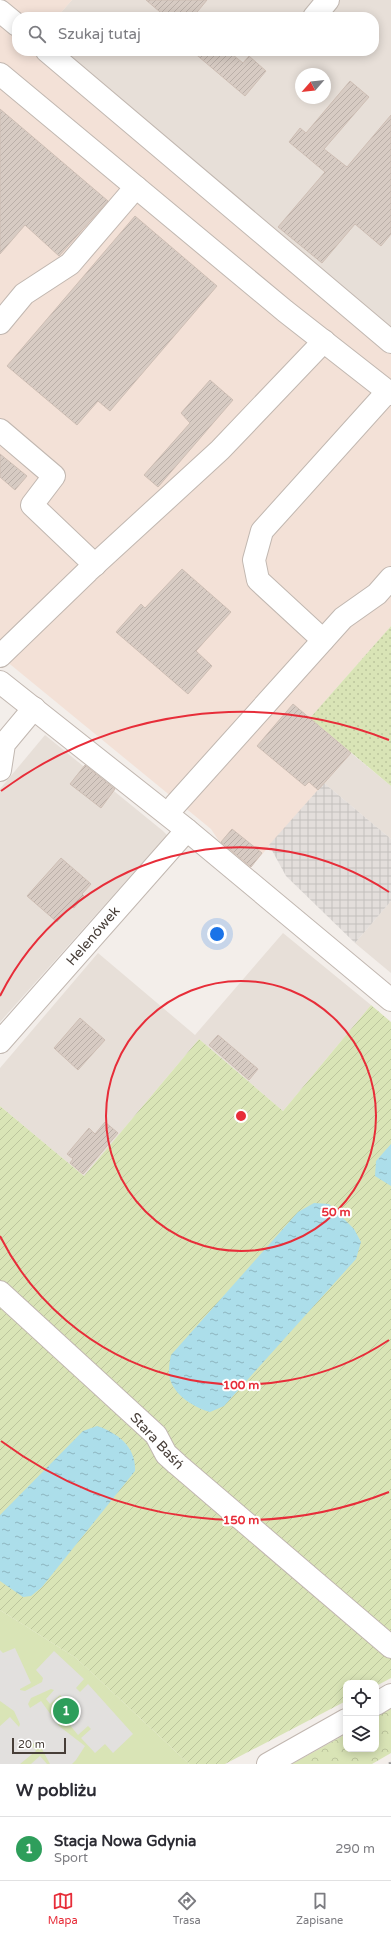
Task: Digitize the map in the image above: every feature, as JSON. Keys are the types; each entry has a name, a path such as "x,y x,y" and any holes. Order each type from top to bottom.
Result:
{"street":[{"path":"318,12 328,0"},
{"path":"0,11 12,21"},
{"path":"53,56 391,342"},
{"path":"0,74 324,341 389,392 262,531 254,560 258,580 323,640"},
{"path":"0,323 24,294 70,264 136,187"},
{"path":"5,643 95,565 220,450 324,341"},
{"path":"0,430 54,476 32,505 95,565"},
{"path":"175,805 343,618 377,594 391,578"},
{"path":"0,682 187,830 391,1000"},
{"path":"0,770 4,744 34,708"},
{"name":"Helenówek","path":"0,1042 187,830"},
{"name":"Stara Baśń","path":"0,1292 156,1435 166,1454 177,1464 391,1647"},
{"path":"379,1702 391,1695"},
{"path":"268,1764 343,1722"}],"shaded area":[{"path":"0,0 72,0 61,12 14,12"},
{"path":"72,0 391,0 391,336 66,56 379,56 379,12 61,12"},
{"path":"0,19 12,29 12,56 44,56 391,352 391,626 310,718 351,753 250,868 221,844 211,829 0,656"},
{"path":"45,735 167,835 0,1022 0,789"},
{"path":"351,753 391,786 391,839 324,783"},
{"path":"324,783 391,839 391,901 355,943 286,876 269,845"},
{"path":"391,901 391,973 355,943"},
{"path":"283,933 371,1005 283,1111 199,1039 84,1176 0,1106 0,1068 98,953 195,1035"},
{"path":"15,1648 31,1683 20,1690 25,1691 42,1682 43,1678 36,1670 54,1651 84,1679 76,1688 80,1692 88,1684 133,1734 113,1753 105,1744 95,1753 81,1738 91,1729 88,1726 78,1735 69,1724 79,1715 75,1711 65,1720 58,1712 68,1703 60,1695 50,1704 46,1699 54,1690 51,1689 31,1698 28,1704 30,1708 41,1701 59,1726 85,1746 76,1760 72,1764 50,1764 42,1749 28,1740 36,1751 20,1764 0,1764 0,1726 10,1717 19,1727 20,1724 14,1711 0,1701 0,1650 3,1653"},
{"path":"40,1756 47,1764 31,1764"}],"green space":[{"path":"391,626 391,786 310,718"},
{"path":"371,1005 391,1022 391,1678 379,1684 379,1680 343,1680 343,1703 225,1764 189,1764 76,1658 0,1610 0,1106 84,1176 199,1039 283,1111"},
{"path":"0,1610 76,1658 189,1764 0,1764"},
{"path":"391,1708 391,1753 372,1764 292,1764 343,1736 343,1752 379,1752 379,1715"}],"water":[{"path":"391,1144 391,1186 375,1176 376,1161"},
{"path":"314,1203 329,1204 354,1229 361,1242 356,1259 224,1406 210,1412 203,1410 189,1402 177,1392 172,1385 169,1370 171,1355 298,1212"},
{"path":"97,1426 119,1437 124,1442 129,1448 135,1462 135,1471 42,1587 31,1596 23,1597 0,1581 0,1515 83,1431"}],"building":[{"path":"146,0 207,0 197,12 160,12"},
{"path":"198,56 234,56 243,63 249,56 266,71 245,96"},
{"path":"350,81 369,97 324,149 347,167 391,115 391,234 381,246 355,224 322,263 278,227 325,172 289,142 300,128 306,133"},
{"path":"0,109 108,201 59,256 25,225 0,254"},
{"path":"135,216 217,286 110,411 98,401 77,425 7,366"},
{"path":"210,380 233,400 158,487 144,475 190,423 181,413"},
{"path":"0,454 27,476 15,490 0,477"},
{"path":"182,569 231,612 196,651 212,666 188,694 116,632 141,604 145,608"},
{"path":"293,704 351,753 318,790 309,782 305,786 257,746"},
{"path":"85,765 115,789 101,808 70,784"},
{"path":"232,829 262,853 251,867 221,842"},
{"path":"61,858 91,884 82,894 84,896 74,908 71,906 57,922 27,896"},
{"path":"80,1018 105,1040 78,1070 54,1048"},
{"path":"218,1035 258,1069 249,1080 209,1045"},
{"path":"105,1122 118,1133 83,1174 70,1163 73,1159 67,1154 89,1128 95,1134"}],"place":[{"name":"Stacja Nowa Gdynia","path":"66,1711"}]}
